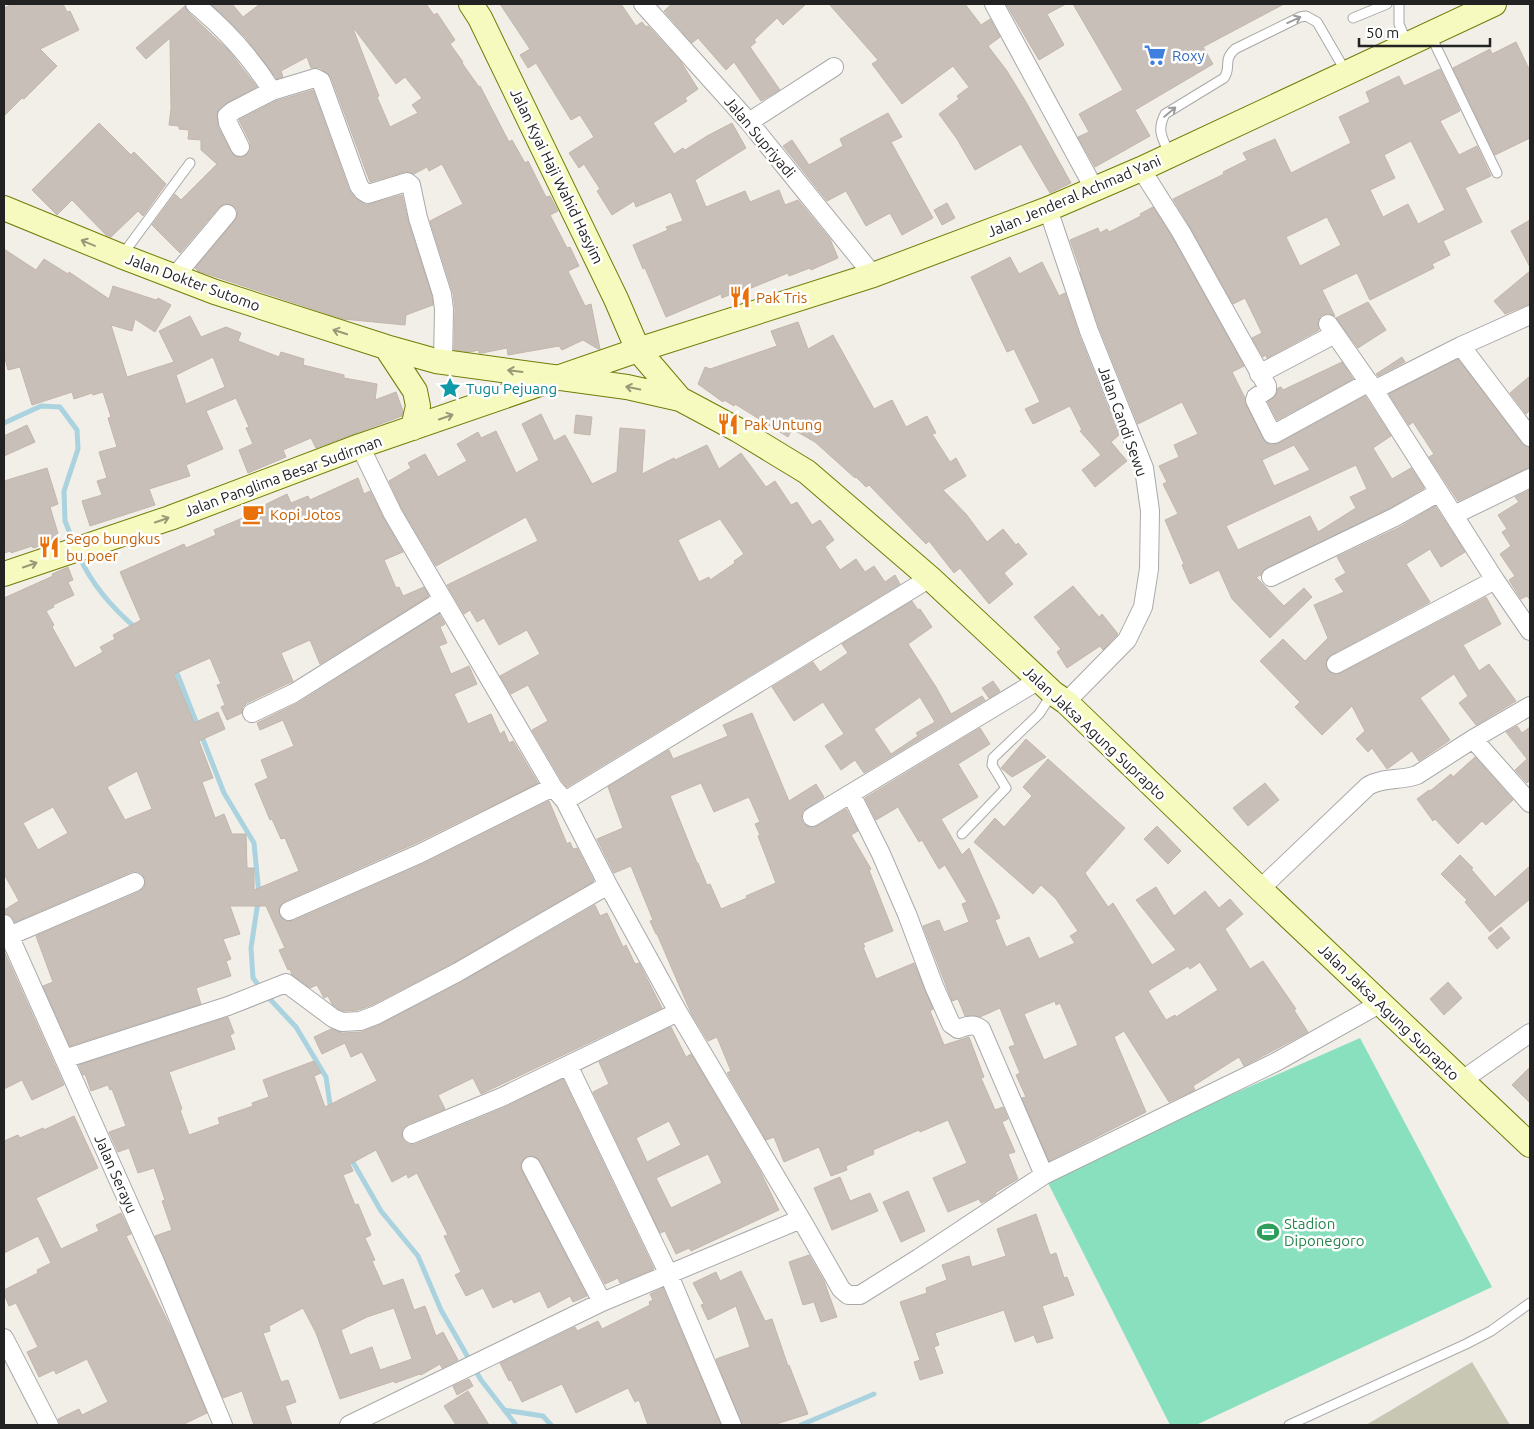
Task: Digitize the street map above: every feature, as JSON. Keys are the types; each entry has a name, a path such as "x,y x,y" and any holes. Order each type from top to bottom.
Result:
{"main road":[{"name":"Jalan Kyai Haji Wahid Hasyim","path":"471,4 480,18 616,300 638,350"},
{"name":"Jalan Jenderal Achmad Yani","path":"563,377 638,350 873,275 1048,209 1141,169 1494,4"},
{"name":"Jalan Dokter Sutomo","path":"4,208 121,256 216,292 386,347 443,362 563,377 626,387 680,399"},
{"path":"386,347 416,391 418,406 413,428"},
{"name":"Jalan Jaksa Agung Suprapto","path":"638,350 680,399 738,430 807,472 930,578 1053,692 1530,1145"},
{"name":"Jalan Panglima Besar Sudirman","path":"4,574 170,518 360,446 563,377"}],"street":[{"path":"195,4 229,34 259,70 272,91"},
{"name":"Jalan Supriyadi","path":"643,4 749,122 873,275"},
{"path":"994,4 1095,190"},
{"path":"749,122 834,67"},
{"path":"240,147 228,123 227,116 233,111 272,91 315,78 321,81 359,186 363,191 368,194 407,182 411,185 418,218 442,294 444,309 443,362"},
{"path":"1141,169 1180,232 1267,386 1267,390 1256,397 1255,400 1271,432 1274,434 1372,386 1530,315"},
{"name":"Jalan Candi Sewu","path":"812,817 851,794 1053,692 1127,640 1142,607 1149,569 1150,511 1144,468 1089,331 1048,209"},
{"path":"175,276 227,214"},
{"path":"1260,374 1332,329 1372,386 1495,580 1530,631"},
{"path":"1461,346 1530,438"},
{"path":"360,446 393,514 442,600 554,787 565,801 608,885 678,1012 802,1219 841,1289 848,1295 860,1295 1044,1175 1276,1062 1381,1003"},
{"path":"1454,515 1530,478"},
{"path":"1271,577 1395,517 1439,492"},
{"path":"565,801 930,578"},
{"path":"1336,664 1495,580"},
{"path":"252,713 298,690 442,600"},
{"path":"1260,889 1368,786 1378,782 1417,775 1473,739 1530,706"},
{"path":"1473,739 1530,803"},
{"path":"289,911 418,854 554,787"},
{"path":"851,794 896,888 951,1024 958,1029 969,1025 976,1025 981,1029 1044,1175"},
{"path":"6,930 135,882"},
{"path":"64,1059 262,994 284,984 289,984 333,1018 342,1022 360,1021 376,1015 458,972 608,885"},
{"name":"Jalan Serayu","path":"6,930 155,1262 223,1425"},
{"path":"412,1134 502,1097 678,1012"},
{"path":"1461,1081 1530,1033"},
{"path":"568,1065 669,1275 732,1425"},
{"path":"531,1166 602,1302"},
{"path":"349,1425 602,1302 802,1219"},
{"path":"4,1338 49,1425"}],"lane":[{"path":"1353,18 1387,4"},
{"path":"1399,4 1399,24 1408,45"},
{"path":"1170,155 1160,132 1165,114 1224,78 1227,74 1227,60 1235,49 1300,17 1306,16 1317,22 1346,73"},
{"path":"1430,34 1497,173"},
{"path":"121,256 190,163"},
{"path":"962,834 1006,788 992,765 993,758 1039,714 1053,692"},
{"path":"1289,1425 1466,1344 1491,1331 1530,1303"}],"shaded area":[{"path":"1472,1362 1510,1425 1366,1425"}],"green space":[{"name":"Stadion Diponegoro","path":"1360,1038 1492,1287 1196,1425 1170,1425 1045,1177"}],"building":[{"path":"12,4 63,4 67,12 70,11 79,30 40,49 57,66 4,116 4,8"},
{"path":"211,4 232,4 243,17 260,4 426,4 434,15 437,13 455,40 450,44 480,86 509,142 512,140 525,163 528,161 546,197 550,196 558,211 550,215 567,248 570,247 579,266 568,271 585,306 591,304 600,349 583,340 562,350 559,346 508,355 507,348 482,353 479,353 479,350 470,352 454,350 455,309 453,293 430,221 463,204 442,164 429,171 427,167 414,174 404,172 370,182 331,77 320,68 311,68 307,57 281,71 283,77 277,79 245,37","holes":["352,26 396,84 405,77 422,98 412,105 418,113 390,127 377,97 379,96"]},
{"path":"500,4 621,4 636,26 642,22 646,27 648,26 681,62 698,89 685,98 687,101 653,123 674,154 683,148 685,150 732,123 746,148 695,180 706,207 745,191 750,202 779,190 785,205 798,200 830,239 838,258 811,270 810,268 789,276 788,273 722,298 721,294 666,317 633,245 668,230 666,227 683,221 671,192 636,207 634,201 612,215 597,191 600,189 584,164 579,168 569,153 594,137 580,115 571,120 536,63 528,68 520,55 530,49"},
{"path":"672,4 806,4 783,25 777,18 754,40 756,42 750,47 780,90 761,101 734,62 726,70 698,38 692,43 664,11"},
{"path":"829,4 965,4 981,25 990,19 1000,37 988,46 1007,71 1026,102 1071,183 1050,193 1021,144 975,170 957,139 939,114 959,99 957,96 969,87 953,66 902,104 872,64 878,60"},
{"path":"1006,4 1066,4 1047,14 1064,45 1039,60"},
{"name":"Roxy","path":"1073,4 1284,4 1203,47 1213,64 1135,110 1150,136 1095,167 1078,137 1089,132 1079,114 1123,90"},
{"path":"185,6 188,12 229,51 257,87 228,102 217,112 218,127 231,152 240,158 249,153 251,148 239,120 276,101 313,90 349,190 355,198 367,205 402,195 433,305 406,315 405,325 343,319 198,271 195,268 235,220 237,210 229,204 219,207 180,253 152,225 175,194 181,200 217,164 201,150 201,140 188,139 189,130 169,125 171,109 170,38 146,59 136,48"},
{"path":"1516,42 1530,71 1530,138 1495,155 1453,68 1490,49 1492,54"},
{"path":"1440,69 1460,111 1440,121 1459,155 1477,146 1491,176 1465,188 1482,222 1443,241 1450,255 1432,264 1434,268 1370,300 1357,273 1322,290 1335,316 1328,313 1322,315 1318,320 1319,330 1267,358 1266,355 1263,357 1252,338 1262,333 1245,298 1233,304 1173,199 1224,174 1223,172 1247,160 1243,153 1275,139 1291,173 1351,143 1339,117 1370,102 1366,92 1399,76 1404,86","holes":["1411,141 1445,210 1418,224 1408,204 1383,217 1370,190 1395,178 1384,155","1327,217 1341,245 1300,266 1286,237"]},
{"path":"888,113 902,137 891,142 933,218 902,235 890,213 866,226 846,191 827,201 783,146 792,140 809,165 843,146 840,139"},
{"path":"99,123 131,155 134,152 166,184 143,216 138,211 111,237 106,235 72,200 57,215 32,190"},
{"path":"947,203 955,218 942,225 934,210"},
{"path":"1153,207 1172,237 1244,366 1232,372 1245,398 1246,405 1266,443 1272,445 1279,443 1365,396 1391,436 1373,448 1392,479 1411,468 1424,488 1390,508 1263,571 1261,575 1256,577 1284,606 1304,588 1312,597 1270,638 1232,599 1219,570 1190,584 1182,565 1184,564 1165,520 1178,514 1163,484 1167,482 1159,466 1179,457 1174,445 1198,434 1182,402 1138,424 1099,327 1070,240 1098,228 1100,233 1107,229 1109,232 1141,216 1140,214","holes":["1294,445 1310,470 1274,486 1262,460","1356,465 1367,489 1350,497 1356,508 1318,532 1310,516 1238,550 1226,526"]},
{"path":"1530,220 1530,267 1511,231"},
{"path":"4,249 36,270 44,259 68,274 69,272 109,299 113,286 156,300 158,298 171,305 155,332 135,319 132,331 111,325 127,377 174,362 159,331 190,316 201,337 226,327 241,333 238,341 279,357 281,352 304,359 303,365 344,375 344,378 377,384 375,400 396,392 403,411 402,416 316,448 311,438 283,450 286,457 248,473 239,450 253,444 246,428 249,427 236,398 206,411 223,449 186,465 190,476 149,489 155,505 90,526 82,501 102,495 97,481 107,478 99,452 117,447 108,418 111,417 103,392 93,395 92,393 74,399 72,392 32,405 20,367 8,370 4,355","holes":["213,357 225,387 186,404 176,375"]},
{"path":"1010,257 1019,274 1042,262 1059,296 1065,293 1079,335 1119,435 1111,442 1127,461 1095,487 1082,470 1101,455 1080,431 1082,430 1070,406 1033,424 1025,409 1040,402 1014,349 1007,352 971,277"},
{"path":"1530,271 1530,304 1505,314 1494,301"},
{"path":"1368,302 1386,330 1358,348 1336,318"},
{"path":"798,322 808,349 833,335 874,409 892,400 906,427 927,416 936,433 932,434 950,462 956,458 966,476 943,490 966,514 987,542 1003,529 1016,545 1018,543 1027,554 1004,573 1013,584 989,604 960,568 954,573 929,541 926,544 869,485 866,487 815,442 792,429 788,437 735,404 734,406 724,400 723,402 698,384 705,367 710,369 777,346 771,331"},
{"path":"1402,357 1405,362 1378,376 1376,374"},
{"path":"1458,359 1522,443 1530,447 1530,467 1458,501 1429,457 1434,454 1413,422 1409,425 1389,394"},
{"path":"1342,362 1353,379 1277,420 1268,402 1276,395 1278,388 1281,387 1283,390"},
{"path":"1530,376 1530,410 1526,414 1510,393"},
{"path":"541,414 554,441 565,435 592,484 617,472 620,428 645,430 642,474 674,458 675,460 707,445 719,469 741,453 766,487 775,481 791,505 797,502 812,525 820,520 834,540 825,547 840,570 856,559 865,572 874,566 885,582 895,575 900,584 567,787 532,730 548,721 528,685 511,694 500,676 540,654 527,630 499,645 484,618 477,622 470,610 464,614 447,585 538,541 526,517 436,566 402,509 389,481 411,468 408,463 425,454 438,477 467,461 457,444 478,432 481,438 496,431 516,473 539,460 522,424","holes":["720,519 744,554 734,561 735,563 710,580 709,577 699,582 678,540"]},
{"path":"576,415 592,417 590,435 574,433"},
{"path":"27,425 35,442 4,456 4,436"},
{"path":"47,468 58,504 50,507 60,540 33,548 32,546 11,553 11,551 4,553 4,481"},
{"path":"358,478 364,494 370,491 403,552 384,560 396,588 399,587 403,596 424,587 429,596 320,664 310,640 281,653 293,681 247,703 243,707 242,713 227,720 221,707 225,705 217,685 221,684 210,658 174,674 194,723 218,712 225,729 199,741 213,778 202,782 215,818 224,814 232,834 246,834 247,868 254,868 254,890 299,871 285,838 281,839 272,819 270,820 255,784 268,778 261,760 294,746 283,720 260,730 257,723 300,702 439,614 445,624 440,627 447,643 439,646 451,674 469,666 477,684 454,694 468,724 491,714 500,734 504,731 509,743 513,741 538,783 414,844 285,901 279,909 280,916 287,921 293,921 423,864 549,801 567,844 570,842 573,849 577,848 594,881 453,963 372,1005 358,1010 344,1011 332,1004 328,996 324,998 317,985 310,988 292,975 290,969 288,970 279,950 285,948 266,906 230,906 240,934 223,939 231,959 226,961 231,976 196,988 201,1004 70,1046 43,986 53,982 36,936 139,892 144,888 145,878 141,873 131,872 15,922 11,916 4,914 4,910 19,901 4,874 4,598 53,576 52,574 68,567 73,580 68,582 74,595 53,605 54,607 46,611 54,625 52,627 75,668 103,652 100,647 115,639 113,635 141,620 120,572 184,544 186,548 216,535 214,530 245,517 244,515 287,494 291,503 308,496 310,500","holes":["137,771 152,809 125,820 107,787","53,807 68,833 38,850 23,823"]},
{"path":"1530,490 1530,600 1527,596 1521,599 1509,580 1515,576 1500,554 1511,546 1502,532 1507,529 1498,515 1519,502 1515,497"},
{"path":"1435,506 1465,552 1441,567 1430,549 1406,564 1430,602 1331,655 1327,659 1326,668 1336,675 1341,673 1486,597 1501,624 1463,645 1479,671 1489,664 1516,701 1476,725 1459,703 1468,696 1454,674 1420,698 1450,740 1419,761 1412,751 1387,769 1372,748 1368,752 1356,739 1365,731 1352,706 1322,735 1295,707 1300,702 1260,661 1283,639 1305,661 1328,638 1314,605 1344,592 1335,579 1346,573 1337,557 1400,527"},
{"path":"1073,586 1099,617 1102,614 1118,634 1103,650 1100,646 1067,668 1057,652 1061,649 1034,617"},
{"path":"912,601 932,627 908,644 951,714 982,696 985,700 864,773 855,760 841,770 825,746 844,734 823,702 794,721 772,687 813,662 820,672 848,653 842,644","holes":["920,697 935,722 916,733 918,736 891,754 874,729"]},
{"path":"993,681 1000,691 989,698 982,688"},
{"path":"752,713 789,801 816,784 824,797 803,811 801,818 807,826 817,826 846,809 858,831 851,835 871,869 869,870 893,931 863,943 876,979 914,963 933,1009 930,1011 944,1045 969,1037 984,1077 981,1078 995,1110 1003,1107 1008,1119 1002,1122 1015,1152 1008,1154 1018,1179 987,1200 981,1203 979,1199 948,1212 933,1178 967,1163 948,1120 873,1150 874,1154 846,1166 847,1170 831,1176 819,1147 784,1162 774,1137 766,1140 727,1073 731,1071 717,1037 708,1041 691,1013 650,921 653,920 631,866 614,873 597,839 623,828 608,787 669,750 673,759 728,736 723,725","holes":["701,783 714,812 749,797 760,822 755,824 760,835 758,836 776,883 721,909 710,884 707,885 697,863 670,796"]},
{"path":"1517,726 1522,733 1530,727 1530,780 1527,783 1515,770 1527,759 1506,732"},
{"path":"980,728 990,744 958,764 978,797 941,819 962,855 969,848 1000,918 995,920 1006,947 1029,937 1039,959 1075,943 1070,936 1078,931 1056,899 1041,885 1033,894 974,842 995,818 1004,827 1032,796 1023,787 1048,759 1125,828 1085,873 1108,907 1113,903 1152,965 1176,950 1136,900 1156,887 1174,916 1205,891 1219,908 1230,899 1243,914 1225,929 1250,969 1263,961 1296,1009 1294,1010 1308,1032 1244,1066 1239,1057 1193,1086 1195,1090 1169,1102 1124,1031 1114,1037 1146,1112 1049,1161 1022,1098 1026,1097 1016,1075 1020,1073 1009,1047 1015,1045 1000,1008 980,1017 965,1016 958,999 952,1001 923,926 939,920 944,932 969,922 962,904 967,902 945,865 939,869 922,840 919,842 898,807 876,820 865,798","holes":["1200,962 1218,990 1176,1017 1175,1015 1166,1020 1148,991 1188,966 1190,969","1055,1001 1056,1005 1060,1003 1078,1045 1044,1060 1024,1014"]},
{"path":"1026,739 1046,757 1012,777 1001,768"},
{"path":"1475,757 1513,800 1486,825 1482,821 1458,844 1435,819 1433,821 1417,799 1451,774 1453,777"},
{"path":"1265,783 1279,800 1248,826 1233,808"},
{"path":"1157,826 1181,851 1168,864 1144,839"},
{"path":"1460,855 1473,868 1471,869 1495,897 1530,866 1530,899 1490,932 1465,902 1467,900 1441,874"},
{"path":"595,905 600,916 607,913 623,947 626,945 635,964 639,963 662,1008 481,1094 473,1078 438,1095 445,1109 408,1124 403,1128 402,1138 406,1143 416,1144 506,1107 563,1079 654,1269 620,1283 618,1278 605,1284 540,1161 536,1157 527,1156 520,1166 522,1171 587,1296 573,1302 570,1296 548,1308 540,1291 514,1303 512,1299 493,1308 483,1288 466,1296 455,1275 461,1272 444,1236 448,1235 417,1173 408,1178 407,1174 392,1182 376,1150 350,1164 353,1171 343,1175 355,1205 358,1204 371,1235 365,1238 375,1260 372,1261 383,1286 403,1279 414,1310 425,1306 436,1336 443,1332 458,1360 442,1368 440,1364 421,1375 395,1383 394,1381 340,1399 316,1333 303,1308 269,1326 270,1331 263,1333 281,1382 288,1380 296,1402 285,1406 292,1425 254,1425 242,1391 223,1398 155,1236 172,1230 162,1201 165,1200 154,1168 138,1173 129,1148 118,1152 109,1132 126,1126 112,1089 110,1090 108,1085 91,1091 85,1074 83,1075 79,1065 228,1017 234,1033 230,1035 235,1049 169,1072 189,1135 220,1124 218,1118 253,1106 252,1103 269,1097 263,1080 314,1061 321,1073 314,1076 325,1107 377,1081 362,1052 351,1057 345,1043 322,1054 314,1037 331,1029 342,1033 361,1032 381,1024 463,981","holes":["394,1308 412,1359 380,1370 372,1347 350,1355 341,1330 367,1317"]},
{"path":"1501,927 1510,938 1497,949 1488,938"},
{"path":"4,951 64,1085 32,1100 22,1080 4,1089"},
{"path":"1448,982 1462,998 1444,1015 1430,999"},
{"path":"671,1027 686,1057 691,1054 760,1171 779,1210 691,1251 689,1248 676,1254 665,1231 660,1233 593,1092 609,1084 599,1062","holes":["669,1121 681,1145 647,1162 636,1138","708,1154 722,1183 671,1208 656,1178"]},
{"path":"1530,1067 1530,1103 1512,1085"},
{"path":"74,1116 98,1168 36,1198 61,1249 99,1231 96,1225 121,1213 131,1234 126,1236 172,1330 207,1413 182,1425 60,1425 58,1419 79,1409 82,1415 108,1402 87,1359 56,1374 54,1370 39,1377 27,1352 38,1347 16,1303 9,1306 4,1294 4,1290 38,1273 37,1270 51,1263 38,1236 4,1253 4,1141 18,1135 20,1138 43,1128 44,1130"},
{"path":"840,1177 850,1201 870,1193 878,1211 832,1230 814,1188"},
{"path":"908,1191 925,1231 901,1242 883,1202"},
{"path":"1036,1214 1050,1255 1056,1253 1064,1278 1067,1277 1074,1295 1042,1306 1053,1338 1037,1343 1034,1335 1015,1342 1004,1310 935,1333 939,1345 934,1347 943,1373 920,1380 914,1362 920,1360 900,1302 927,1293 926,1288 947,1280 942,1265 969,1256 972,1267 1006,1256 997,1229"},
{"path":"809,1255 824,1281 837,1317 821,1322 814,1302 803,1305 789,1262"},
{"path":"741,1271 765,1321 772,1319 788,1366 808,1414 773,1425 742,1425 716,1359 750,1347 736,1306 708,1320 701,1305 704,1304 693,1283 716,1272 720,1281"},
{"path":"663,1288 721,1425 648,1425 639,1400 635,1402 628,1388 576,1413 562,1384 522,1402 500,1363 575,1327 577,1331 598,1321 602,1329 650,1305 649,1302 653,1300 650,1294"},
{"path":"469,1379 473,1386 457,1395 453,1386"},
{"path":"468,1391 489,1425 456,1425 444,1406"}],"waterway":[{"path":"4,423 41,406 60,407 77,430 78,449 64,491 65,521 74,543"},
{"path":"79,556 90,577 104,596 137,629"},
{"path":"175,668 224,793 254,843 259,895 251,948 253,978 296,1027 326,1077 331,1111"},
{"path":"350,1157 381,1211 418,1256 441,1310 481,1380 516,1425"},
{"path":"801,1425 874,1394"},
{"path":"504,1410 543,1416 551,1425"}],"place":[{"name":"Roxy","path":"1155,55"},
{"name":"Pak Tris","path":"740,297"},
{"name":"Tugu Pejuang","path":"450,388"},
{"name":"Pak Untung","path":"728,424"},
{"name":"Kopi Jotos","path":"253,514"},
{"name":"Sego bungkus bu poer","path":"49,547"},
{"name":"Stadion Diponegoro","path":"1268,1232"}]}
